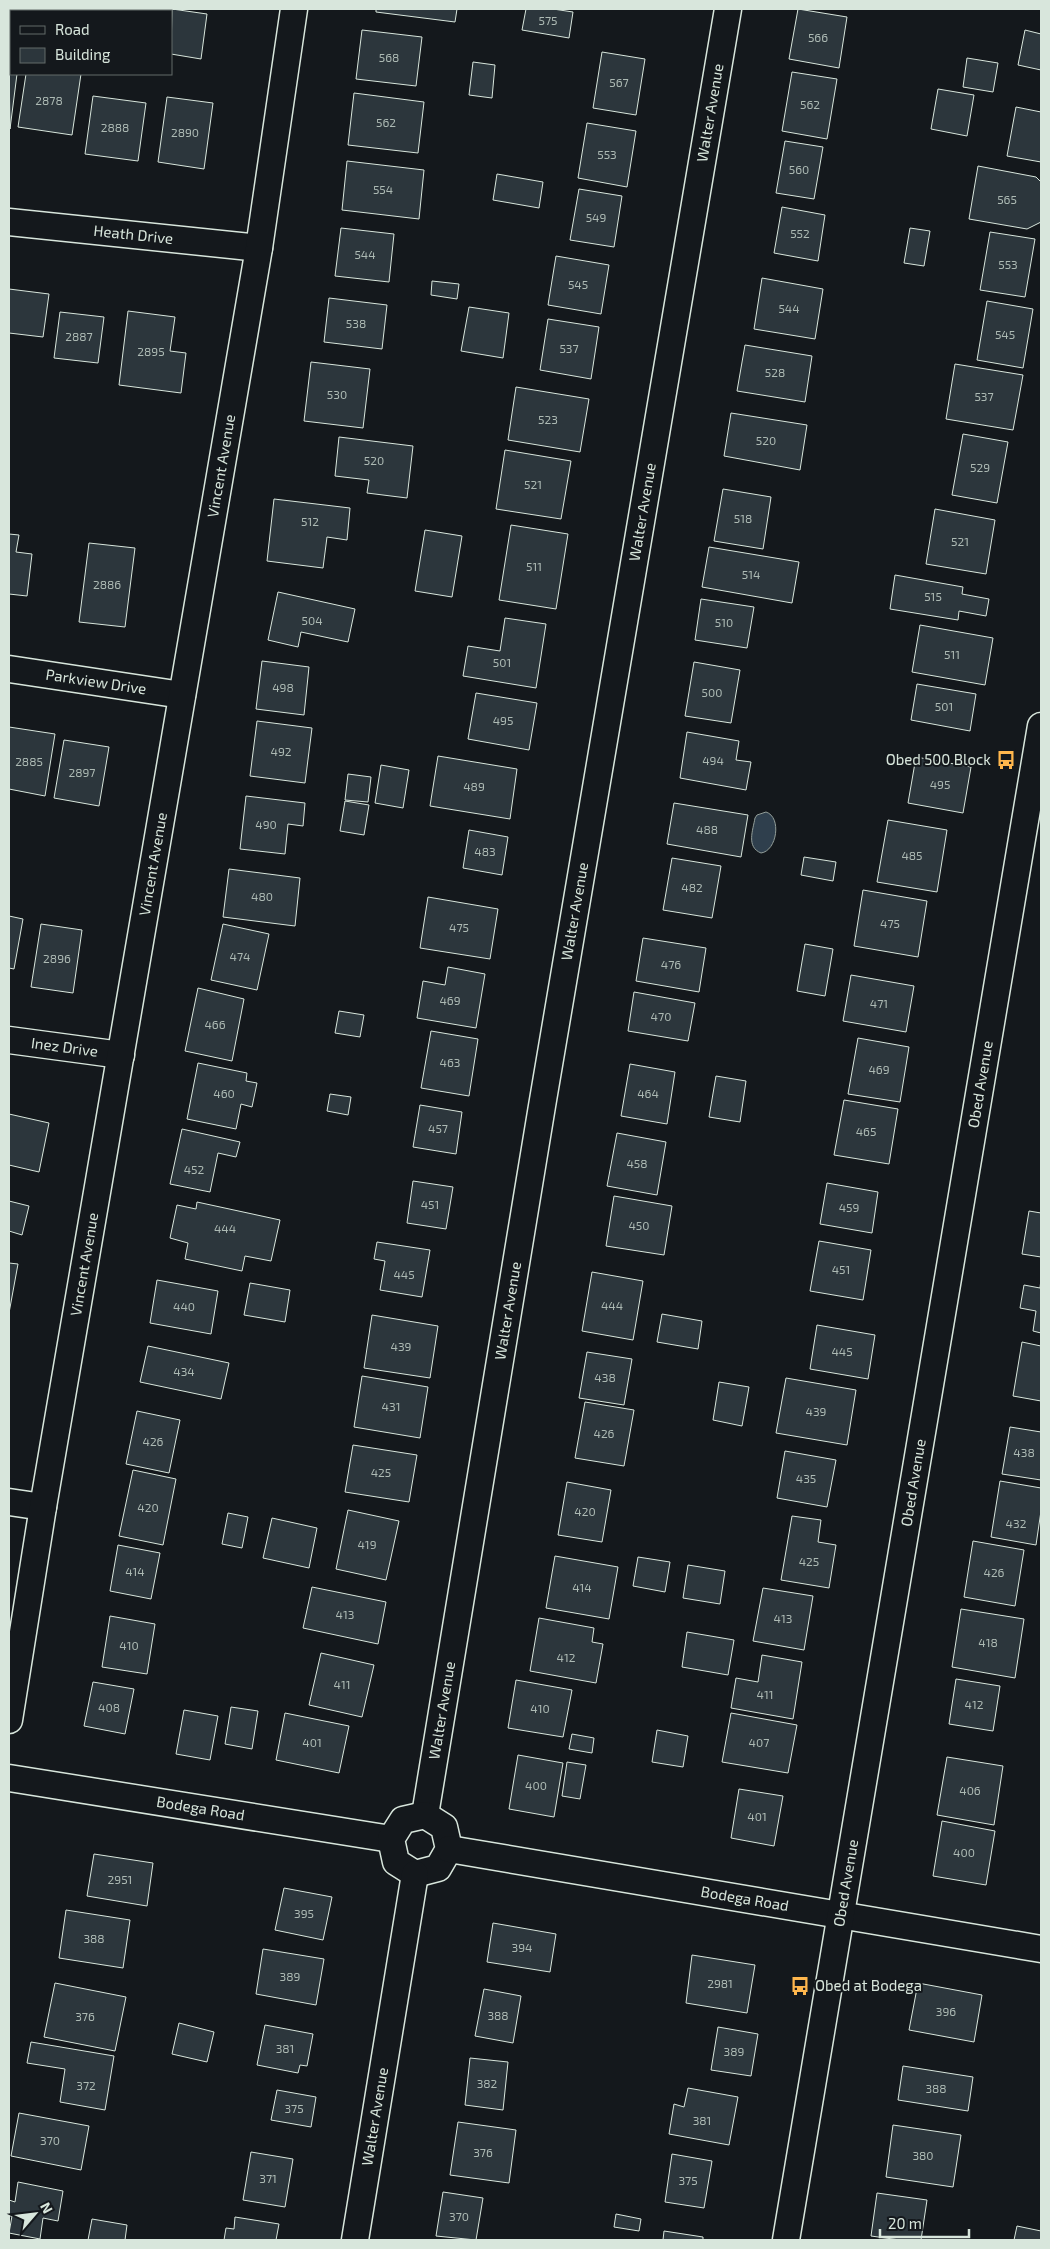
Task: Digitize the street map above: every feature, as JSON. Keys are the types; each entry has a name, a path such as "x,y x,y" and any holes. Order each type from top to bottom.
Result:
{"street":[{"name":"Vincent Avenue","path":"9,1720 43,1507 259,248 294,9"},
{"name":"Walter Avenue","path":"425,1815 542,1106 728,9"},
{"name":"Heath Drive","path":"9,222 259,248"},
{"name":"Parkview Drive","path":"9,669 182,695"},
{"name":"Obed Avenue","path":"786,2240 1041,726"},
{"name":"Inez Drive","path":"9,1040 121,1055"},
{"path":"9,1502 43,1507"},
{"name":"Bodega Road","path":"9,1778 391,1839"},
{"path":"425,1815 444,1827 449,1848 438,1868 415,1874 396,1862 391,1839 403,1820 425,1815"},
{"name":"Bodega Road","path":"449,1848 1041,1949"},
{"name":"Walter Avenue","path":"355,2240 415,1874"}],"water":[{"path":"766,812 774,820 776,834 771,846 761,853 753,847 752,833 757,815"}],"building":[{"path":"376,9 457,9 455,22 376,12"},
{"path":"526,9 553,9 573,12 569,38 522,30"},
{"path":"798,9 847,17 839,68 789,59"},
{"path":"172,10 207,14 201,59 172,54"},
{"path":"362,30 422,37 416,86 356,79"},
{"path":"1025,30 1041,34 1041,70 1018,65"},
{"path":"602,52 645,59 636,115 593,108"},
{"path":"967,58 998,63 993,92 963,87"},
{"path":"473,62 495,65 492,98 469,95"},
{"path":"9,64 10,75 17,75 10,129"},
{"path":"792,72 837,79 827,139 782,131"},
{"path":"26,75 81,75 72,135 18,127"},
{"path":"938,89 974,95 967,136 931,129"},
{"path":"354,93 424,102 418,153 348,145"},
{"path":"93,96 146,103 138,161 85,154"},
{"path":"167,97 213,103 204,169 158,162"},
{"path":"1016,107 1041,112 1041,162 1007,156"},
{"path":"587,123 636,131 627,187 578,178"},
{"path":"785,141 823,147 814,199 776,193"},
{"path":"347,161 424,170 419,219 342,210"},
{"path":"978,166 1036,177 1041,182 1041,222 1027,229 969,219"},
{"path":"497,174 543,182 539,208 493,200"},
{"path":"579,189 622,196 614,247 570,240"},
{"path":"782,207 825,215 818,261 774,253"},
{"path":"341,228 394,234 389,282 335,276"},
{"path":"910,228 930,231 924,266 904,263"},
{"path":"990,232 1035,239 1025,297 980,290"},
{"path":"556,256 609,265 601,314 548,305"},
{"path":"762,278 823,289 815,339 754,329"},
{"path":"432,281 459,284 457,299 431,295"},
{"path":"9,289 49,294 43,337 9,333"},
{"path":"329,298 387,305 382,349 324,342"},
{"path":"987,301 1033,309 1023,368 977,360"},
{"path":"469,307 509,313 503,358 461,351"},
{"path":"128,311 175,317 170,351 186,353 181,393 119,385"},
{"path":"60,312 104,317 98,363 54,358"},
{"path":"548,319 599,327 591,379 540,370"},
{"path":"745,345 812,356 805,402 737,391"},
{"path":"311,362 370,369 363,428 304,421"},
{"path":"955,364 1023,375 1013,430 946,419"},
{"path":"516,387 589,399 580,452 508,440"},
{"path":"731,413 807,425 800,470 724,456"},
{"path":"963,434 1008,442 997,503 952,495"},
{"path":"339,437 413,446 407,498 367,493 369,480 335,476"},
{"path":"505,450 571,461 561,519 496,509"},
{"path":"723,489 771,497 763,549 714,541"},
{"path":"274,499 350,508 347,540 327,537 323,568 267,561"},
{"path":"935,509 995,520 986,574 926,564"},
{"path":"511,525 568,534 556,609 499,600"},
{"path":"425,530 462,536 452,597 415,591"},
{"path":"9,534 19,535 16,552 32,554 27,596 9,594"},
{"path":"89,543 135,548 125,627 79,622"},
{"path":"709,547 799,562 792,603 702,587"},
{"path":"895,575 963,587 962,594 989,599 986,616 959,611 958,620 890,609"},
{"path":"278,592 355,609 348,642 301,632 298,647 268,640"},
{"path":"701,599 754,607 747,648 695,640"},
{"path":"505,618 546,624 536,688 463,676 468,646 500,651"},
{"path":"920,625 993,638 985,685 912,672"},
{"path":"262,661 309,667 304,715 256,709"},
{"path":"694,662 740,670 731,723 685,716"},
{"path":"917,684 976,694 970,731 911,720"},
{"path":"476,693 537,703 529,750 468,739"},
{"path":"257,721 312,728 305,783 250,776"},
{"path":"9,727 55,734 45,796 9,789"},
{"path":"687,732 739,741 736,760 751,762 746,790 680,778"},
{"path":"64,740 109,747 99,806 54,798"},
{"path":"438,756 517,769 510,819 430,806"},
{"path":"916,757 971,767 963,813 908,803"},
{"path":"381,765 409,770 403,808 375,803"},
{"path":"348,774 371,777 368,802 345,800"},
{"path":"246,796 305,803 303,826 288,824 285,854 240,849"},
{"path":"345,801 369,805 364,835 340,831"},
{"path":"674,803 748,815 741,857 667,844"},
{"path":"888,820 947,830 937,892 877,882"},
{"path":"469,830 508,837 502,875 463,868"},
{"path":"804,857 836,862 833,881 801,875"},
{"path":"672,858 721,866 712,918 663,910"},
{"path":"229,869 300,878 295,926 223,917"},
{"path":"863,890 927,901 918,957 854,946"},
{"path":"428,897 498,909 490,959 420,948"},
{"path":"9,916 23,919 14,969 9,968"},
{"path":"41,924 82,930 73,993 31,987"},
{"path":"223,924 269,934 257,990 211,980"},
{"path":"643,938 706,948 699,992 636,981"},
{"path":"805,944 833,949 825,996 797,991"},
{"path":"448,967 485,974 476,1028 417,1018 423,981 445,985"},
{"path":"851,975 914,986 906,1032 843,1021"},
{"path":"198,988 244,999 232,1061 185,1051"},
{"path":"634,992 695,1003 688,1041 628,1031"},
{"path":"339,1011 364,1015 360,1037 335,1033"},
{"path":"431,1031 478,1039 469,1096 421,1088"},
{"path":"858,1038 909,1047 900,1102 848,1094"},
{"path":"198,1063 247,1073 246,1081 257,1083 252,1107 241,1104 236,1129 187,1119"},
{"path":"630,1064 675,1072 667,1124 621,1116"},
{"path":"716,1076 746,1081 740,1122 709,1117"},
{"path":"330,1094 351,1097 348,1115 327,1111"},
{"path":"844,1100 898,1109 889,1164 834,1155"},
{"path":"420,1105 462,1112 456,1154 413,1147"},
{"path":"9,1114 49,1123 39,1172 9,1165"},
{"path":"182,1129 240,1142 236,1157 218,1153 210,1192 170,1184"},
{"path":"617,1133 666,1142 657,1195 607,1186"},
{"path":"413,1181 453,1187 446,1229 407,1223"},
{"path":"827,1183 878,1192 872,1233 820,1224"},
{"path":"614,1196 672,1206 664,1255 606,1246"},
{"path":"9,1201 29,1206 22,1235 9,1231"},
{"path":"197,1202 280,1220 271,1261 245,1256 242,1271 185,1259 188,1243 170,1238 177,1205 196,1209"},
{"path":"1029,1211 1041,1213 1041,1257 1022,1254"},
{"path":"819,1241 871,1250 863,1300 810,1291"},
{"path":"377,1242 430,1250 422,1297 380,1290 385,1261 374,1259"},
{"path":"9,1263 18,1264 9,1313"},
{"path":"592,1272 643,1281 633,1340 582,1331"},
{"path":"1041,1279 1041,1333 1033,1331 1036,1311 1020,1308 1024,1285 1040,1288"},
{"path":"157,1280 218,1291 211,1334 150,1323"},
{"path":"250,1283 290,1290 285,1322 244,1315"},
{"path":"662,1314 702,1321 698,1349 657,1342"},
{"path":"372,1315 438,1326 430,1378 364,1368"},
{"path":"817,1325 875,1335 868,1379 810,1369"},
{"path":"1022,1342 1041,1346 1041,1401 1013,1396"},
{"path":"148,1346 229,1363 221,1399 140,1382"},
{"path":"587,1352 632,1359 624,1405 579,1398"},
{"path":"362,1376 428,1387 420,1438 354,1427"},
{"path":"786,1378 856,1390 847,1445 776,1433"},
{"path":"719,1382 749,1387 742,1426 713,1420"},
{"path":"585,1402 634,1410 624,1466 575,1458"},
{"path":"137,1411 180,1420 169,1473 126,1464"},
{"path":"1010,1427 1041,1432 1041,1480 1002,1474"},
{"path":"353,1445 417,1455 409,1502 345,1492"},
{"path":"785,1451 836,1460 827,1507 777,1498"},
{"path":"133,1470 176,1479 163,1545 119,1536"},
{"path":"1000,1481 1041,1488 1041,1511 1036,1545 991,1537"},
{"path":"567,1482 611,1490 602,1542 558,1535"},
{"path":"348,1510 399,1521 386,1580 336,1569"},
{"path":"228,1513 248,1517 242,1548 222,1544"},
{"path":"792,1516 821,1520 818,1542 836,1545 829,1588 781,1580"},
{"path":"272,1518 317,1528 309,1568 263,1558"},
{"path":"973,1541 1024,1550 1015,1606 964,1597"},
{"path":"118,1545 160,1553 151,1599 110,1591"},
{"path":"555,1556 618,1567 609,1619 546,1608"},
{"path":"638,1557 670,1562 665,1592 633,1586"},
{"path":"688,1565 725,1571 720,1604 683,1598"},
{"path":"312,1587 386,1602 378,1644 303,1628"},
{"path":"763,1588 813,1596 804,1650 753,1641"},
{"path":"961,1609 1024,1619 1015,1678 952,1667"},
{"path":"110,1616 155,1624 147,1674 102,1667"},
{"path":"539,1618 594,1628 592,1642 603,1644 596,1683 530,1671"},
{"path":"687,1632 734,1640 728,1675 682,1667"},
{"path":"321,1653 374,1665 362,1717 309,1705"},
{"path":"762,1655 802,1662 793,1719 731,1708 736,1678 758,1682"},
{"path":"956,1679 1000,1686 993,1731 949,1724"},
{"path":"516,1680 572,1690 563,1737 508,1728"},
{"path":"93,1682 134,1689 125,1734 84,1726"},
{"path":"231,1707 258,1711 252,1749 225,1744"},
{"path":"184,1710 218,1716 210,1760 176,1754"},
{"path":"285,1713 349,1726 339,1773 276,1760"},
{"path":"731,1713 797,1725 788,1773 722,1762"},
{"path":"657,1730 688,1736 683,1767 652,1762"},
{"path":"572,1734 594,1738 592,1753 569,1749"},
{"path":"518,1755 563,1763 554,1817 509,1809"},
{"path":"947,1757 1003,1766 994,1825 937,1815"},
{"path":"567,1762 586,1765 580,1799 562,1796"},
{"path":"739,1789 783,1796 774,1846 731,1838"},
{"path":"942,1821 995,1831 986,1885 933,1876"},
{"path":"94,1854 153,1863 147,1906 87,1896"},
{"path":"284,1888 332,1897 323,1940 275,1930"},
{"path":"66,1910 130,1920 123,1968 59,1958"},
{"path":"493,1923 556,1934 550,1972 487,1962"},
{"path":"263,1949 324,1959 316,2005 256,1994"},
{"path":"692,1955 755,1965 747,2013 686,2003"},
{"path":"55,1983 126,1997 115,2051 44,2037"},
{"path":"918,1983 982,1995 974,2042 909,2030"},
{"path":"484,1989 521,1996 513,2043 475,2036"},
{"path":"179,2023 214,2032 207,2062 172,2054"},
{"path":"265,2025 313,2034 307,2066 300,2065 298,2073 257,2065"},
{"path":"718,2027 758,2034 751,2076 711,2070"},
{"path":"31,2042 114,2056 105,2110 60,2102 65,2069 27,2063"},
{"path":"470,2058 508,2062 503,2110 465,2105"},
{"path":"903,2066 973,2077 968,2111 898,2100"},
{"path":"688,2088 738,2097 729,2145 669,2134 674,2104 684,2107"},
{"path":"277,2090 316,2097 311,2127 271,2120"},
{"path":"19,2113 89,2126 81,2170 11,2156"},
{"path":"458,2122 516,2130 509,2183 450,2175"},
{"path":"893,2125 961,2135 953,2187 886,2177"},
{"path":"251,2152 293,2159 285,2207 243,2200"},
{"path":"672,2154 712,2161 704,2208 665,2202"},
{"path":"18,2182 63,2191 58,2221 43,2218 40,2239 9,2233 12,2216 9,2216 9,2200 15,2202"},
{"path":"443,2192 483,2198 476,2240 436,2236"},
{"path":"877,2193 927,2200 921,2240 900,2240 871,2236"},
{"path":"616,2214 641,2219 639,2231 614,2227"},
{"path":"235,2217 279,2224 276,2240 224,2240 226,2228 234,2229"},
{"path":"92,2219 127,2225 125,2240 88,2240"},
{"path":"1017,2226 1041,2231 1041,2240 1014,2240"},
{"path":"664,2231 703,2237 703,2240 663,2240"}],"place":[{"name":"Obed 500 Block","path":"1006,760"},
{"name":"Obed at Bodega","path":"800,1986"}]}
